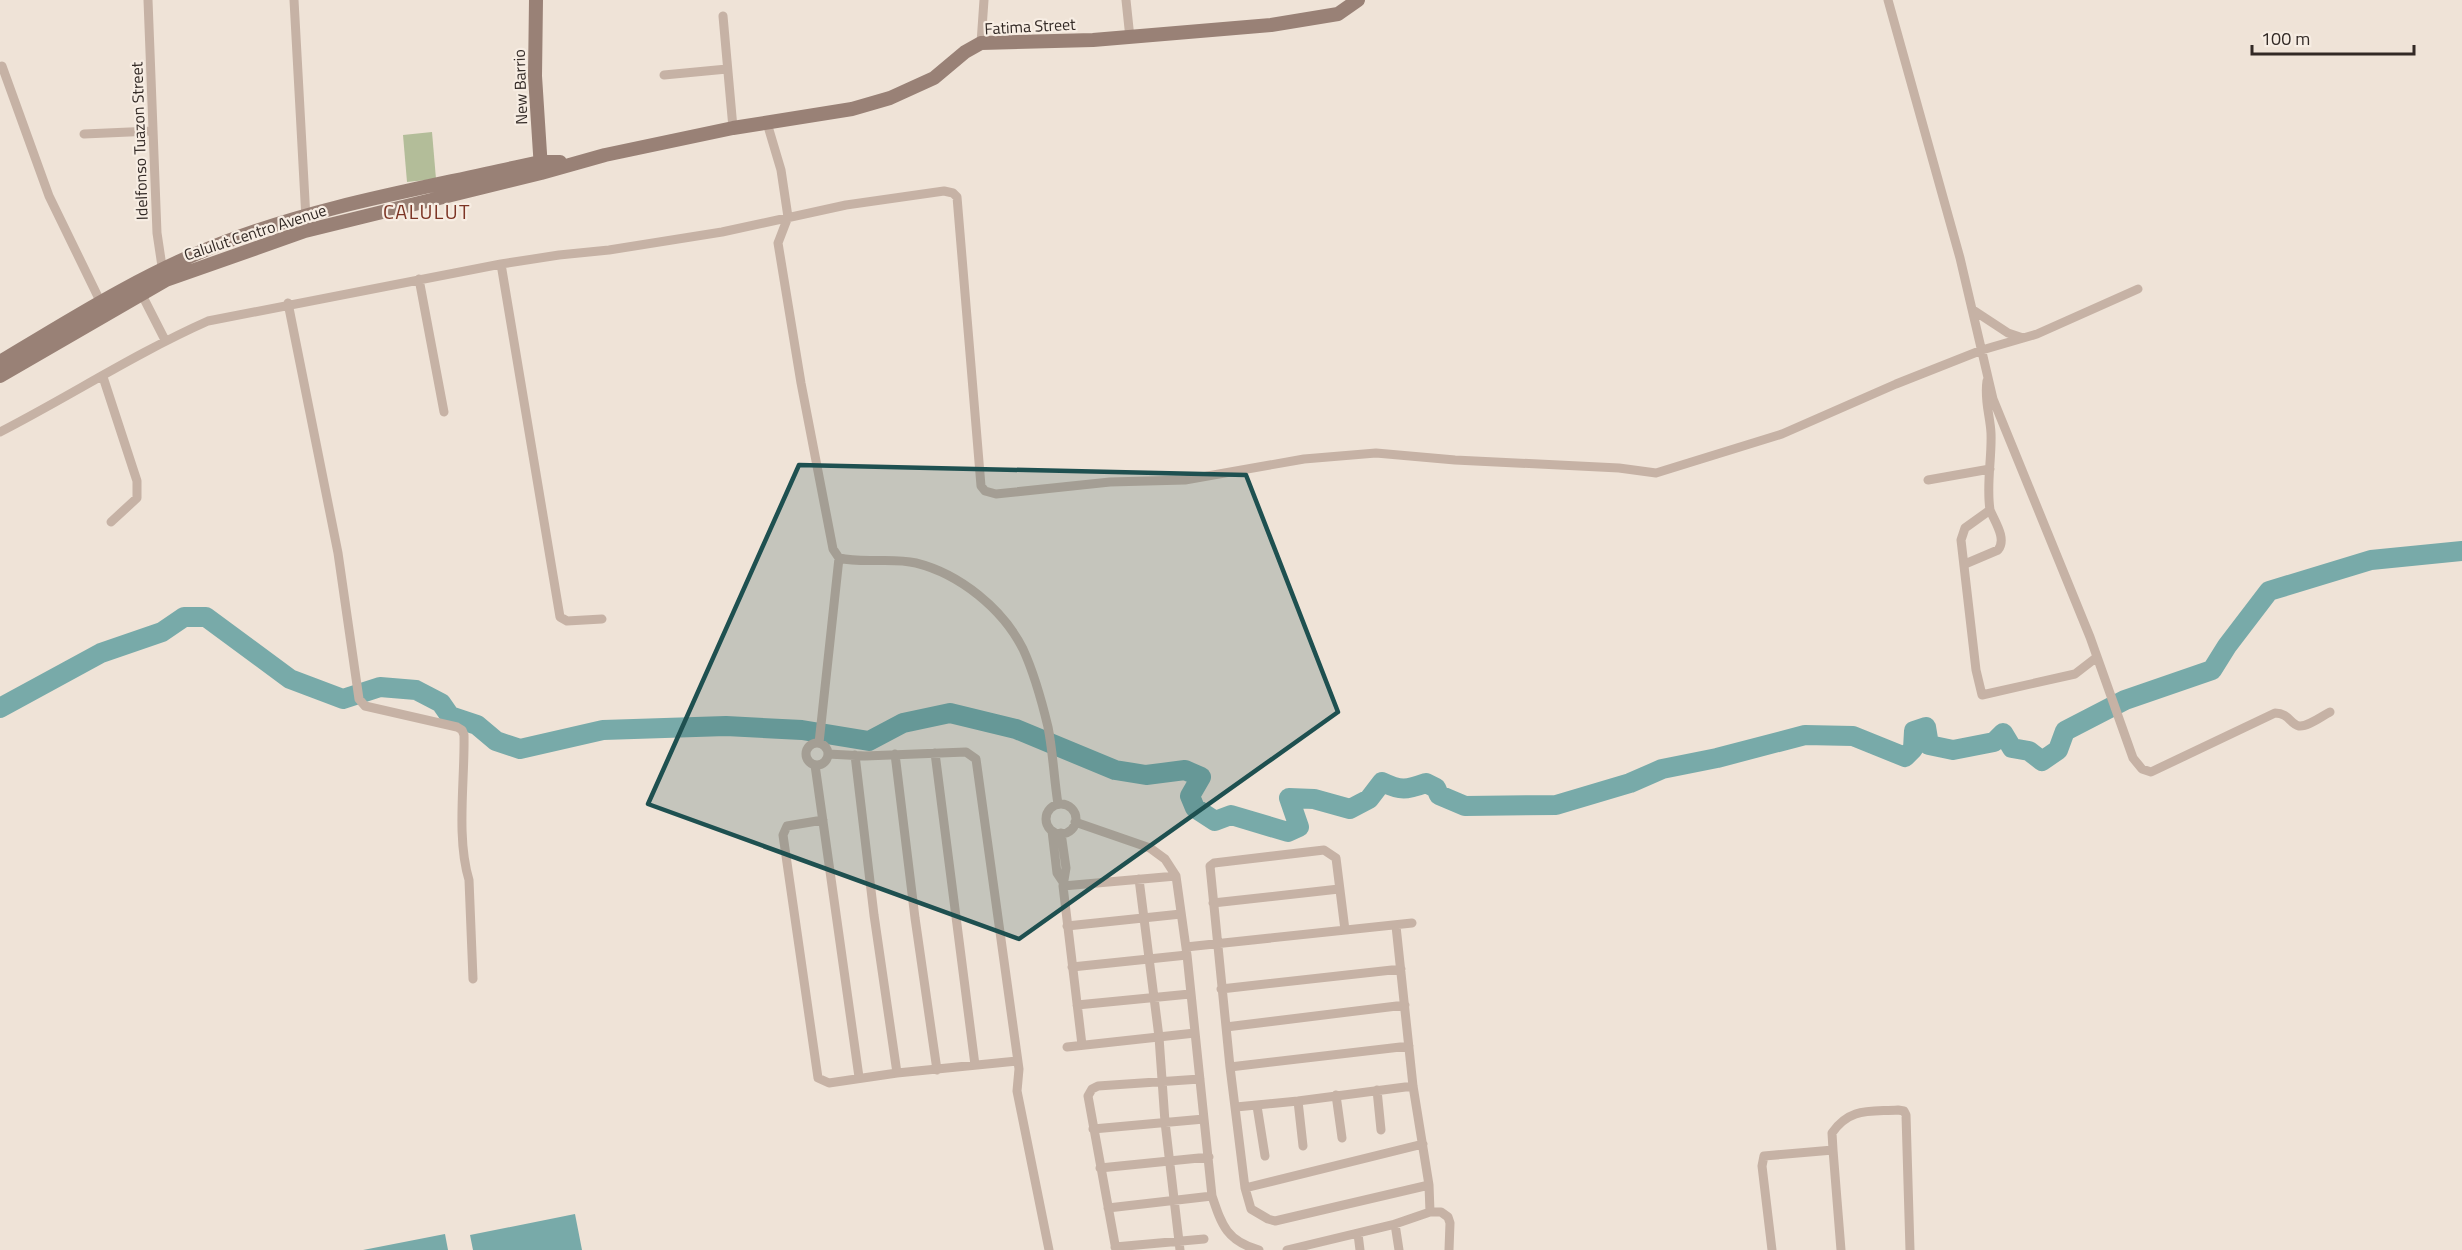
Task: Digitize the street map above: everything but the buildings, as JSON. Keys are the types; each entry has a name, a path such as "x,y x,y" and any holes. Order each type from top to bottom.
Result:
{"main road":[{"name":"New Barrio","path":"536,0 535,76 541,167"},
{"name":"Fatima Street","path":"541,167 574,163 733,128 852,109 890,98 934,78 965,52 981,43 1130,38 1293,22 1338,14 1358,0"},
{"name":"Calulut Centro Avenue","path":"0,362 227,241 541,167"},
{"name":"Calulut Centro Avenue","path":"0,376 104,308"}],"street":[{"name":"Idelfonso Tuazon Street","path":"148,0 152,132 164,275"},
{"path":"294,0 305,224"},
{"path":"981,43 984,0"},
{"path":"1126,0 1130,38"},
{"path":"1888,0 1973,310 1993,399 2097,657 2133,758 2142,769 2151,772 2275,713 2288,716 2297,726 2302,726 2330,712"},
{"path":"723,16 733,128"},
{"path":"2,66 49,196 104,308"},
{"path":"664,75 727,69"},
{"path":"767,123 782,170 788,217 778,243 803,394 833,549 839,558 820,720 819,740 828,754 826,761 815,765 808,761 806,750 819,740"},
{"path":"84,134 152,132"},
{"path":"0,432 103,377 165,340 208,321 288,303 501,264 722,232 890,198 944,191 957,196 981,486 990,494 1110,482 1185,480 1304,459 1376,453 1455,460 1619,468 1656,473 1782,434 1896,384 1982,350 2023,338 2079,317 2138,289"},
{"path":"501,264 560,617 567,621 602,619"},
{"path":"419,279 444,412"},
{"path":"139,289 165,340"},
{"path":"288,303 338,553 359,699 364,706 446,724 462,730 464,735 463,837 469,880 474,979"},
{"path":"1973,310 2008,333 2023,338"},
{"path":"1965,564 1998,550 2002,546 2002,540 1990,510 1988,487 1991,430 1985,394 1987,376"},
{"path":"103,377 137,481 137,498 111,522"},
{"path":"1928,480 1990,469"},
{"path":"1990,510 1965,528 1961,534 1966,595 1976,670 1982,695 2075,674 2097,657"},
{"path":"839,558 851,561 914,562 940,571 961,582 981,598 1009,628 1023,650 1048,729 1058,804"},
{"path":"828,754 966,752 976,759 1019,1069 1017,1091 1049,1250"},
{"path":"935,753 975,1065"},
{"path":"895,754 937,1070"},
{"path":"855,755 874,915 897,1073"},
{"path":"815,765 859,1077"},
{"path":"1057,832 1070,830 1076,817 1071,808 1058,804 1050,809 1046,818 1057,832 1057,873 1063,884 1082,1045"},
{"path":"822,820 787,826 783,835 818,1078 829,1083 859,1077 1017,1061"},
{"path":"1075,822 1150,848 1165,859 1176,876 1187,951 1212,1196 1222,1226 1232,1238 1259,1250"},
{"path":"1345,930 1336,858 1324,850 1225,861 1210,866 1230,1067 1245,1188 1251,1209 1275,1221 1428,1185"},
{"path":"1063,884 1176,876"},
{"path":"1138,879 1159,1037 1165,1122 1180,1245"},
{"path":"1213,903 1339,889"},
{"path":"1067,926 1180,914"},
{"path":"1072,967 1147,958 1218,943 1412,923"},
{"path":"1396,926 1413,1086 1423,1144 1430,1212"},
{"path":"1221,988 1401,969"},
{"path":"1077,1005 1190,993"},
{"path":"1226,1028 1405,1005"},
{"path":"1067,1047 1195,1033"},
{"path":"1230,1067 1409,1046"},
{"path":"1200,1079 1098,1086 1092,1089 1088,1096 1116,1248 1180,1245 1204,1239"},
{"path":"1236,1107 1413,1086"},
{"path":"1377,1090 1382,1130"},
{"path":"1336,1095 1342,1138"},
{"path":"1298,1101 1303,1146"},
{"path":"1257,1106 1265,1156"},
{"path":"1841,1250 1832,1133 1848,1116 1856,1113 1904,1111 1908,1152 1910,1250"},
{"path":"1094,1129 1204,1119"},
{"path":"1245,1188 1423,1144"},
{"path":"1772,1250 1762,1167 1764,1156 1833,1150"},
{"path":"1100,1168 1209,1158"},
{"path":"1108,1208 1212,1196"},
{"path":"1287,1250 1320,1246 1430,1212 1441,1212 1448,1217 1450,1223 1449,1250"},
{"path":"1395,1224 1399,1250"},
{"path":"1358,1234 1360,1250"}],"highlighted area":[{"path":"799,465 1246,475 1338,712 1019,939 648,804"}],"green space":[{"path":"432,132 436,179 407,182 403,135"}],"water":[{"path":"575,1214 582,1250 473,1250 470,1235"},
{"path":"445,1234 448,1250 363,1250"}],"waterway":[{"path":"0,708 101,653 162,632 184,617 206,617 290,679 343,699 380,687 416,690 441,703 450,716 477,725 496,741 520,749 603,730 726,726 802,730 869,741 903,723 950,713 1016,729 1115,770 1146,775 1185,770 1201,777 1190,796 1195,808 1215,821 1231,815 1288,832 1299,827 1289,798 1314,799 1350,809 1369,799 1382,782 1404,789 1426,783 1436,788 1439,795 1465,806 1556,805 1630,783 1662,769 1717,758 1805,735 1853,736 1905,757 1913,749 1914,731 1926,727 1929,745 1953,750 1994,742 2003,733 2012,748 2029,751 2042,761 2058,750 2065,731 2125,700 2212,670 2227,646 2269,591 2371,560 2462,551"}],"district":[{"name":"CALULUT","path":"427,212"}]}
